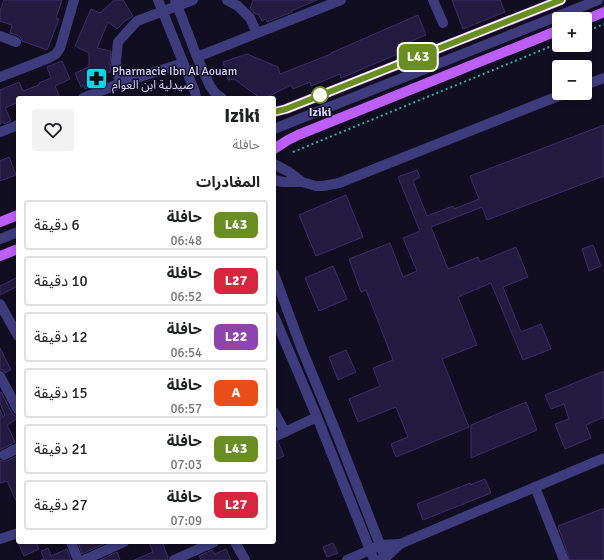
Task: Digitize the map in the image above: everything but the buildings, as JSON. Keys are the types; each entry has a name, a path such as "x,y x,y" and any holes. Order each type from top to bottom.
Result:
{"main road":[{"path":"276,112 286,109 561,0"},
{"path":"592,17 604,12"},
{"path":"276,149 298,135 552,33"},
{"path":"0,222 16,216"},
{"path":"0,256 16,250"}],"street":[{"path":"0,77 56,54 60,48 74,0"},
{"path":"158,0 196,96"},
{"path":"121,83 116,62 118,42 137,22 162,12 177,3 193,0"},
{"path":"227,0 238,6 250,18 257,33"},
{"path":"197,57 341,0"},
{"path":"433,0 443,23"},
{"path":"276,128 598,0"},
{"path":"177,3 197,57 210,86 219,96"},
{"path":"0,36 16,42"},
{"path":"88,96 121,83 183,63"},
{"path":"592,82 604,78"},
{"path":"276,180 302,182 316,186 327,186 339,183 552,99"},
{"path":"0,132 16,126"},
{"path":"276,165 289,172 302,182"},
{"path":"0,239 16,233"},
{"path":"276,279 301,347 381,545 384,559"},
{"path":"0,304 16,332"},
{"path":"276,321 317,417 374,560"},
{"path":"0,376 3,387 16,407"},
{"path":"276,416 285,432"},
{"path":"276,436 317,417"},
{"path":"4,455 16,449"},
{"path":"347,560 381,545 400,544 604,458"},
{"path":"535,487 564,560"},
{"path":"0,540 16,534"},
{"path":"72,544 78,560"},
{"path":"84,560 120,544"},
{"path":"174,560 210,544"},
{"path":"236,544 245,560"},
{"path":"384,559 400,544"}],"path":[{"path":"592,29 604,24"},
{"path":"293,152 552,45"}],"bus line":[{"name":"L43","path":"276,112 561,0"}],"place":[{"name":"Pharmacie Ibn Al Aouam صيدلية ابن العوام","path":"97,78"},
{"name":"Iziki","path":"320,95"}]}
